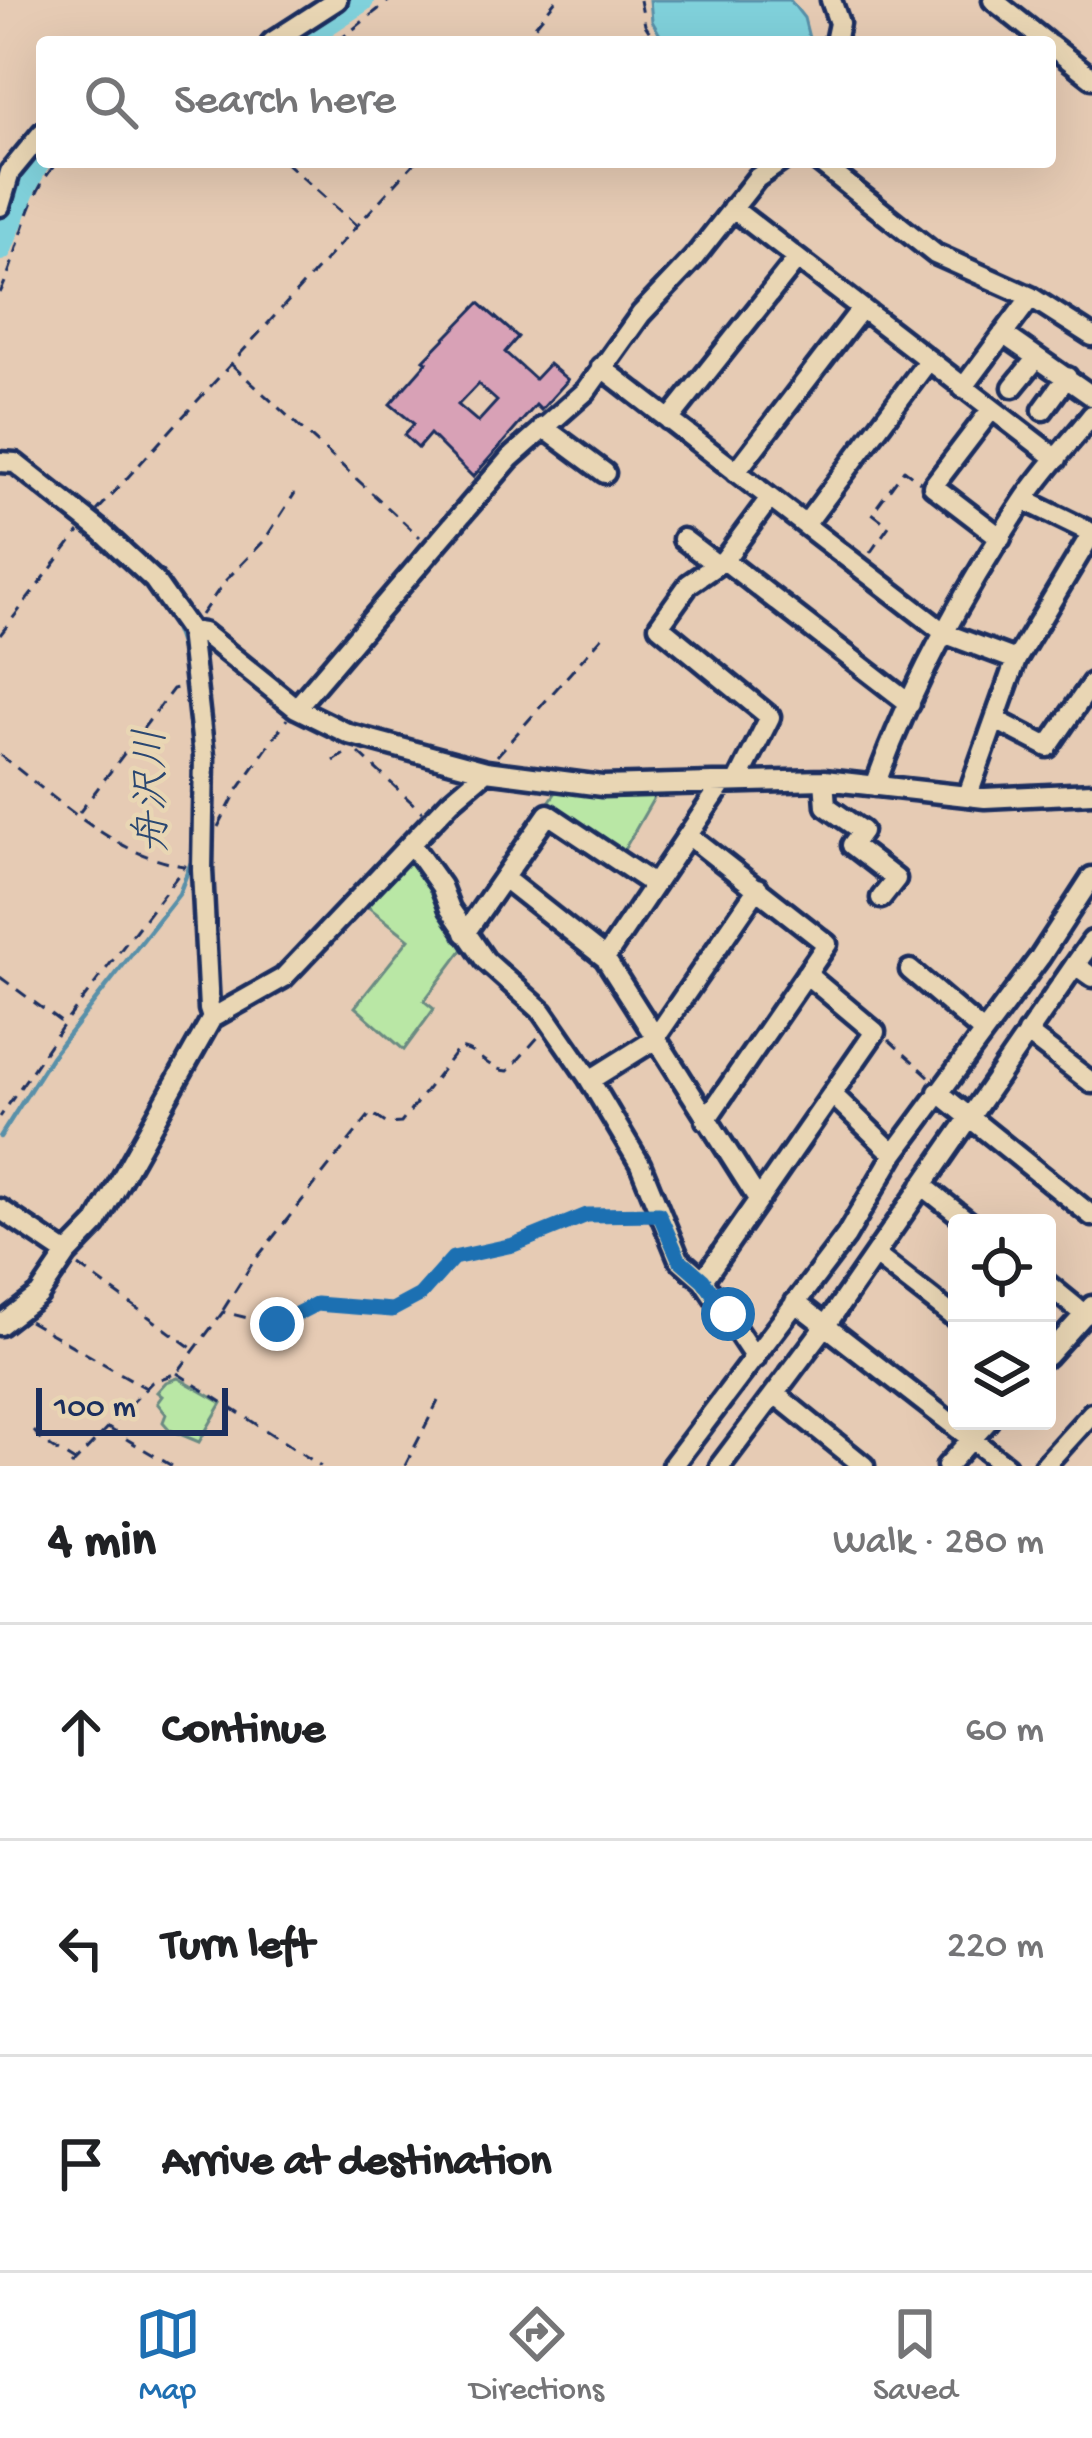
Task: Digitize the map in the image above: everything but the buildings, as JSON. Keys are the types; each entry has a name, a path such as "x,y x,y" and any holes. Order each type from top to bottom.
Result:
{"street":[{"path":"281,36 337,0"},
{"path":"831,0 838,23 836,36"},
{"path":"993,0 1038,36"},
{"path":"1056,50 1092,78"},
{"path":"0,206 10,172 36,140"},
{"path":"296,708 510,458 586,391 732,208 772,168"},
{"path":"827,168 935,254 1031,297 1092,336"},
{"path":"732,208 1057,459"},
{"path":"669,420 797,259"},
{"path":"962,388 1031,297"},
{"path":"736,472 861,309"},
{"path":"1004,334 1092,396"},
{"path":"1013,387 1036,358"},
{"path":"805,525 928,361"},
{"path":"601,367 946,634 1016,660"},
{"path":"1043,410 1067,377"},
{"path":"991,410 933,486 1001,538"},
{"path":"875,785 891,739 1001,538 1024,500 1092,415"},
{"path":"543,427 605,473"},
{"path":"8,462 81,529 154,580 190,631 204,756 202,863 212,1018"},
{"path":"605,958 653,884 731,781 770,717 659,626 689,584 721,563 770,498"},
{"path":"968,795 1016,660 1092,533 1024,500"},
{"path":"682,539 910,704"},
{"path":"190,631 203,633 296,708 350,734 486,771 602,786 824,780 968,795 1092,793"},
{"path":"996,720 1048,747 1092,683"},
{"path":"0,1325 38,1295 96,1224 212,1018 283,978 486,771"},
{"path":"824,780 826,806 862,831 852,845 896,879 881,898"},
{"path":"465,933 548,814 653,884"},
{"path":"688,835 827,944 706,1120"},
{"path":"411,844 485,960 552,1026 590,1081 640,1164 679,1259 703,1280 755,1358"},
{"path":"672,1466 846,1236 894,1154 1092,877"},
{"path":"506,879 605,958 758,1199"},
{"path":"590,1081 654,1040 758,888"},
{"path":"723,1465 826,1325 1092,940"},
{"path":"1075,965 1092,977"},
{"path":"910,970 982,1032"},
{"path":"703,1280 874,1032 806,974"},
{"path":"1027,1033 1092,1083"},
{"path":"939,1090 1092,1216"},
{"path":"833,1095 894,1154"},
{"path":"922,1185 959,1214"},
{"path":"0,1209 66,1256"},
{"path":"875,1255 948,1312"},
{"path":"1056,1290 1088,1311 1056,1346"},
{"path":"795,1302 1006,1466"},
{"path":"775,1394 864,1466"},
{"path":"1044,1466 1089,1422"},
{"path":"947,1466 980,1430"}],"path":[{"path":"345,36 390,0"},
{"path":"532,36 556,0"},
{"path":"640,0 652,36"},
{"path":"0,293 41,189 54,168"},
{"path":"292,168 357,226"},
{"path":"0,635 81,529 410,168"},
{"path":"231,364 434,549"},
{"path":"859,567 889,526 872,513 904,470 933,486"},
{"path":"190,631 226,581 264,541 295,494"},
{"path":"486,771 603,636"},
{"path":"78,814 126,746 173,689 180,688"},
{"path":"202,863 237,791 296,708"},
{"path":"334,761 352,746 432,821"},
{"path":"0,755 137,851 185,866 64,1024 0,1117"},
{"path":"0,976 64,1024"},
{"path":"34,1432 73,1464 146,1388 177,1373 252,1264 371,1113 386,1124 401,1123 459,1048 508,1071 552,1026"},
{"path":"874,1032 881,1032 939,1090"},
{"path":"223,1312 277,1324 316,1304 392,1310 413,1301 453,1258 464,1253 513,1245 587,1215 659,1214"},
{"path":"66,1256 194,1350"},
{"path":"17,1313 146,1388"},
{"path":"177,1373 321,1466"},
{"path":"405,1466 439,1401"},
{"path":"108,1428 172,1466"}],"green space":[{"path":"561,785 659,789 621,855 547,805"},
{"path":"405,858 415,859 466,945 424,1001 434,1009 404,1050 355,1007 409,939 362,902"},
{"path":"178,1378 222,1403 199,1442 163,1422 166,1414 157,1403 162,1396 157,1392"}],"water":[{"path":"650,0 790,0 804,18 808,36 661,36 652,21"}],"waterway":[{"path":"308,36 362,0"},
{"path":"0,249 36,166"},
{"name":"舟沢川","path":"18,476 121,561 171,622 188,680 195,786"},
{"name":"舟沢川","path":"0,1137 51,1057 179,894 193,857"}],"route":[{"path":"277,1324 316,1304 392,1310 413,1301 453,1258 513,1245 587,1215 659,1214 679,1259 703,1280 728,1314"}]}
